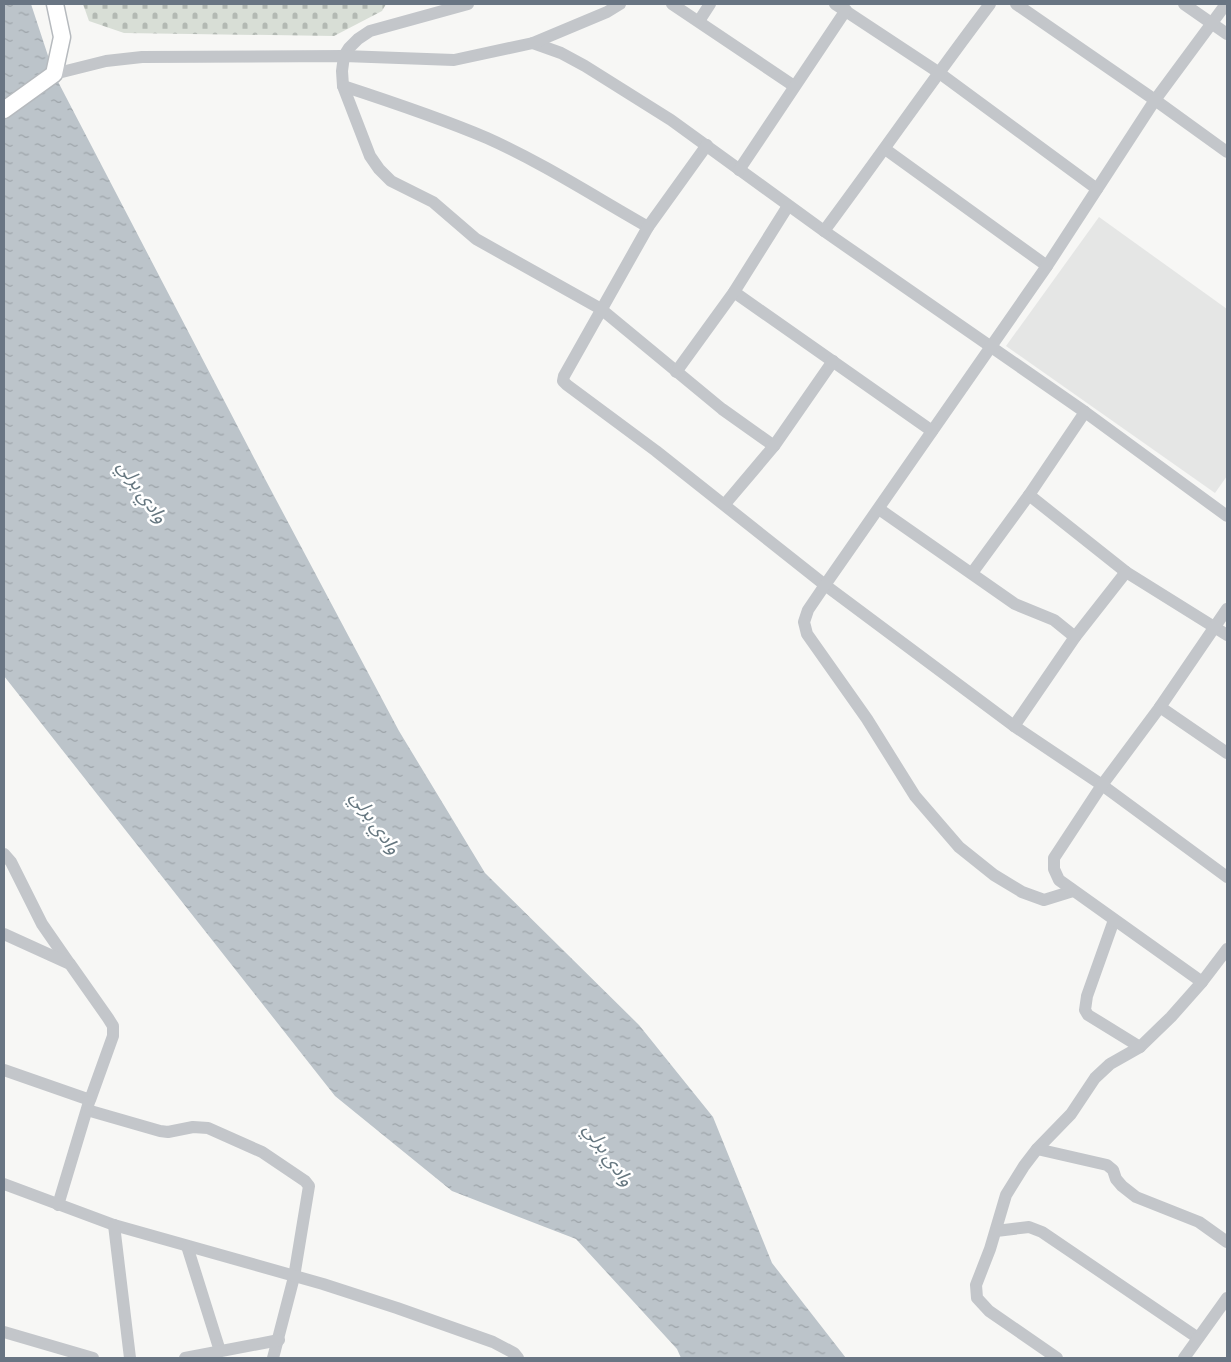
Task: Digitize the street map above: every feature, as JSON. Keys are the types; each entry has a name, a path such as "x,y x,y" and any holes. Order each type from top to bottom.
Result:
{"street":[{"path":"54,74 62,37 55,4"},
{"path":"412,19 420,4"},
{"path":"468,4 370,31 358,38 344,56 343,86 370,156 378,169 390,181 433,202 476,239 601,309 722,409 774,446"},
{"path":"4,110 54,74 106,61 142,57 344,56 454,60 533,43 607,12 620,4"},
{"path":"672,4 794,86"},
{"path":"698,21 710,4"},
{"path":"824,231 885,149 938,72 990,4"},
{"path":"1016,4 1227,152"},
{"path":"1184,4 1227,34"},
{"path":"1073,891 1044,900 1022,892 970,857 915,796 866,719 807,634 804,622 808,610 1047,266 1155,100 1226,4"},
{"path":"739,170 794,86 841,7 938,72 1097,189"},
{"path":"533,43 585,66 635,96 707,145 788,206 1085,412 1227,516"},
{"path":"343,86 434,116 488,139 536,163 648,227"},
{"path":"707,145 648,227 577,350 563,381 725,504 825,585 1014,726 1102,785 1227,878"},
{"path":"885,149 1047,266"},
{"path":"676,372 734,292 788,206"},
{"path":"734,292 932,431"},
{"path":"725,504 774,446 834,361"},
{"path":"972,573 1029,495 1085,412"},
{"path":"1029,495 1126,572 1227,635"},
{"path":"879,509 1015,604 1054,620 1075,637"},
{"path":"1014,726 1075,637 1126,572"},
{"path":"1202,982 1059,880 1054,869 1054,858 1102,785 1160,707 1227,609"},
{"path":"1160,707 1227,754"},
{"path":"4,854 11,862 42,924 113,1026 113,1036 88,1105 58,1205"},
{"path":"1114,920 1087,996 1085,1010 1088,1015 1140,1047"},
{"path":"4,934 70,964"},
{"path":"1057,1358 989,1311 977,1298 976,1285 996,1231 1006,1196 1024,1166 1070,1114 1095,1078 1110,1064 1140,1047 1171,1017 1202,982 1227,949"},
{"path":"4,1070 88,1105 160,1131 168,1132 193,1127 208,1128 262,1152 305,1181 309,1186 294,1277 273,1358"},
{"path":"1038,1149 1107,1165 1122,1186 1136,1197 1199,1222 1227,1242"},
{"path":"4,1184 114,1225 342,1290 493,1342 514,1353 518,1358"},
{"path":"114,1225 130,1358"},
{"path":"996,1231 1029,1227 1042,1232 1198,1338"},
{"path":"187,1246 220,1351"},
{"path":"1184,1358 1227,1298"},
{"path":"4,1332 93,1358"},
{"path":"185,1358 278,1340"}],"shaded area":[{"path":"1099,217 1227,309 1227,476 1215,493 1006,346"}],"green space":[{"path":"83,4 386,4 382,11 334,36 124,33 89,21"}],"water":[{"name":"وادي برلي","path":"4,4 31,4 54,74 264,477 399,731 485,873 639,1025 713,1117 772,1263 846,1358 681,1358 677,1349 576,1239 452,1191 335,1096 4,676"}]}
